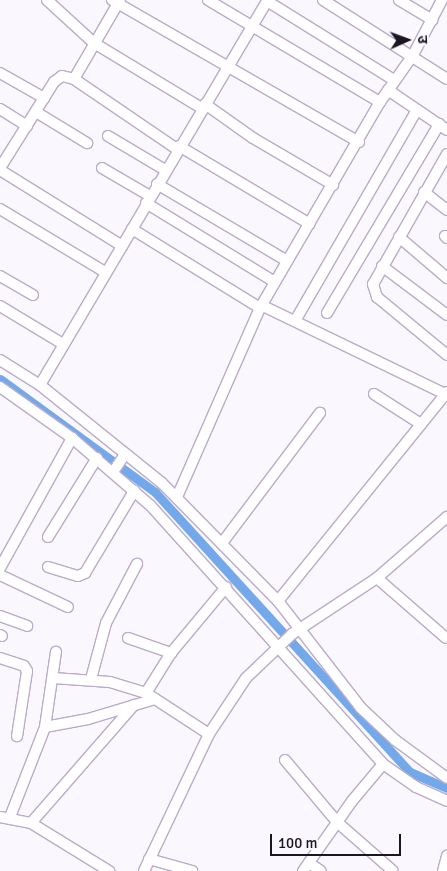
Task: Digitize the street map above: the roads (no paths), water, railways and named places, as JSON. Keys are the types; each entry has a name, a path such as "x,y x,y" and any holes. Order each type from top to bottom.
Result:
{"street":[{"path":"46,0 94,43 204,106 333,186"},
{"path":"208,0 380,102"},
{"path":"40,384 104,272 122,246 178,148 268,0 394,80"},
{"path":"322,0 447,79"},
{"path":"399,0 432,20"},
{"path":"177,497 261,306 359,142 380,102 413,56 442,0"},
{"path":"74,79 117,2 227,68 359,142"},
{"path":"0,73 44,98"},
{"path":"122,246 1,164 58,78 74,79 178,148 310,224"},
{"path":"327,313 443,127 388,90"},
{"path":"0,109 27,126"},
{"path":"295,321 417,110"},
{"path":"36,112 87,143"},
{"path":"108,136 165,170"},
{"path":"447,154 373,284 377,296 447,355"},
{"path":"102,168 148,200 276,282"},
{"path":"157,184 287,261"},
{"path":"424,192 447,210"},
{"path":"0,209 104,272"},
{"path":"132,229 261,306 446,393 278,601"},
{"path":"399,237 447,278"},
{"path":"382,266 447,315"},
{"path":"0,276 33,295"},
{"path":"0,306 63,344"},
{"path":"0,360 40,384 119,463 177,497 278,601 361,708 395,740 447,778"},
{"path":"1,391 72,438 97,458 119,463 134,491 177,531 276,647 383,764 416,787 447,801"},
{"path":"374,394 421,424"},
{"path":"222,542 320,413"},
{"path":"0,568 72,438"},
{"path":"48,537 97,458"},
{"path":"48,567 78,576 85,573 134,491"},
{"path":"144,871 209,734 246,678 276,647 300,627 377,578 447,517"},
{"path":"91,680 106,623 137,564"},
{"path":"0,574 68,607"},
{"path":"377,578 446,638"},
{"path":"45,726 88,719 134,705 151,696 171,653 226,587"},
{"path":"0,616 27,626"},
{"path":"128,638 171,653"},
{"path":"56,652 45,726 5,817 30,822 109,871"},
{"path":"0,658 24,666 28,671 17,736"},
{"path":"53,678 91,680 151,696 209,734"},
{"path":"30,822 134,705"},
{"path":"285,760 337,822 393,871"},
{"path":"321,871 306,867 337,822 383,764"},
{"path":"443,871 447,856"},
{"path":"149,858 192,871"}],"waterway":[{"path":"0,379 155,492 410,772 447,788"}]}
